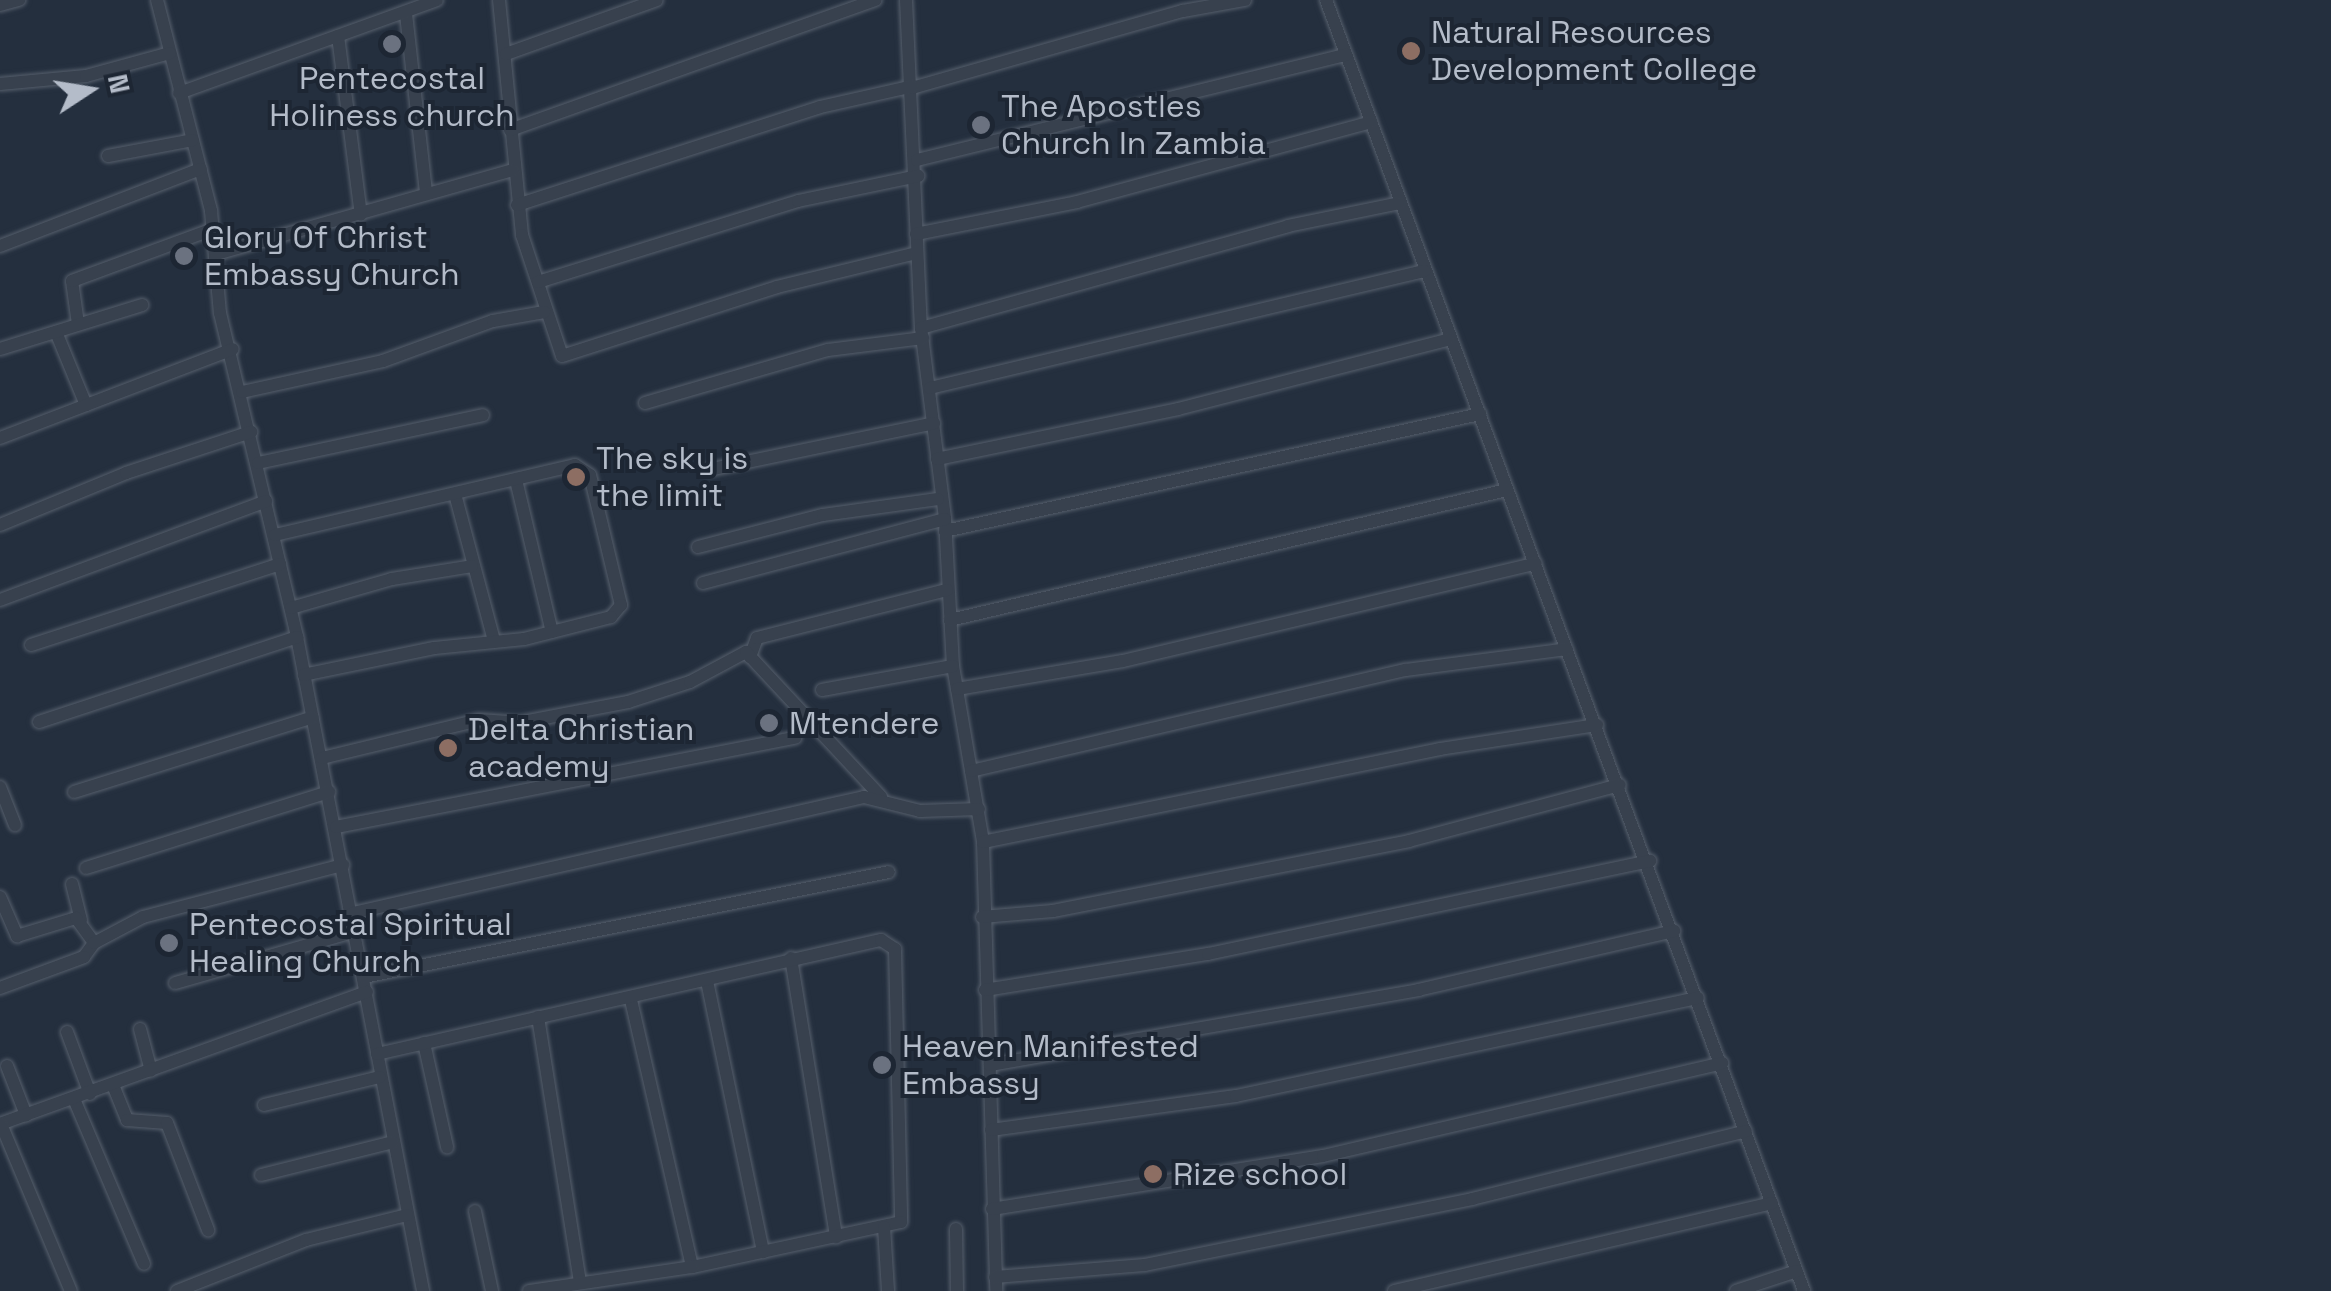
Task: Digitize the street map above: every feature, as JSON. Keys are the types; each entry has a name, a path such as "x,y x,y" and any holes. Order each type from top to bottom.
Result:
{"street":[{"path":"0,5 18,0"},
{"path":"179,93 436,0"},
{"path":"499,0 517,204 557,352 568,356 776,286 917,253"},
{"path":"506,54 657,0"},
{"path":"510,130 876,0"},
{"path":"906,0 918,160 916,234 922,333 934,423 938,498 945,525 956,689 982,842 995,1284 1145,1265 1472,1199 1746,1132"},
{"path":"517,204 820,107 913,87 1183,10 1245,0"},
{"path":"1326,0 1447,340 1480,414 1650,862 1804,1291"},
{"path":"162,1 170,54 213,229 220,312 233,349 275,535 336,827 419,1290"},
{"path":"406,14 426,192"},
{"path":"338,36 361,214"},
{"path":"0,84 86,76 170,54"},
{"path":"918,160 1346,56"},
{"path":"916,234 1078,202 1371,122"},
{"path":"108,156 193,140"},
{"path":"0,246 201,169"},
{"path":"216,254 512,170"},
{"path":"538,282 761,212 918,176"},
{"path":"645,403 828,350 922,333 1288,226 1400,203"},
{"path":"78,324 72,281 213,229"},
{"path":"930,388 1424,271"},
{"path":"0,349 142,304"},
{"path":"242,392 383,361 492,320 544,312"},
{"path":"56,332 86,404"},
{"path":"937,459 1178,408 1447,340"},
{"path":"0,438 233,349"},
{"path":"703,582 945,525 1480,414"},
{"path":"258,463 484,415"},
{"path":"708,470 934,423"},
{"path":"0,525 126,473 251,432"},
{"path":"275,535 575,465 590,475 620,605 611,616 552,632 304,675"},
{"path":"516,480 552,632"},
{"path":"950,620 1508,490"},
{"path":"455,494 494,641"},
{"path":"698,547 824,516 938,498"},
{"path":"0,600 266,501"},
{"path":"31,645 280,564"},
{"path":"956,689 1123,661 1536,564"},
{"path":"291,608 392,579 472,566"},
{"path":"750,656 758,638 947,590"},
{"path":"39,722 297,637"},
{"path":"972,771 1406,670 1567,649"},
{"path":"322,758 479,720 518,723 628,702 690,682 746,652 881,796 920,811 979,809"},
{"path":"822,690 954,666"},
{"path":"74,792 313,717"},
{"path":"982,842 1440,749 1597,725"},
{"path":"336,827 795,738"},
{"path":"982,918 1053,911 1409,841 1620,785"},
{"path":"0,787 16,826"},
{"path":"86,868 328,792"},
{"path":"353,913 582,856 881,796"},
{"path":"986,990 1208,954 1650,862"},
{"path":"0,988 89,954 94,944 143,917 343,865"},
{"path":"71,1291 0,1124 151,1071 366,985 889,872"},
{"path":"72,884 82,920 94,944"},
{"path":"0,897 21,938 82,920"},
{"path":"990,1066 1418,990 1674,931"},
{"path":"175,983 356,932"},
{"path":"376,1054 631,1000 791,958 880,940 895,949 903,1216 884,1227 692,1267 530,1291"},
{"path":"791,958 836,1237"},
{"path":"707,982 763,1252"},
{"path":"991,1130 1236,1096 1698,998"},
{"path":"631,1000 692,1267"},
{"path":"538,1017 580,1282"},
{"path":"140,1029 151,1071"},
{"path":"67,1032 90,1094"},
{"path":"424,1043 447,1147"},
{"path":"992,1209 1324,1156 1722,1063"},
{"path":"7,1066 26,1115"},
{"path":"264,1106 380,1078"},
{"path":"112,1085 127,1120 167,1123 208,1230"},
{"path":"74,1099 144,1264"},
{"path":"260,1175 393,1142"},
{"path":"1394,1291 1772,1202"},
{"path":"475,1210 492,1291"},
{"path":"176,1291 306,1240 408,1216"},
{"path":"884,1227 888,1291"},
{"path":"956,1230 956,1291"},
{"path":"1736,1291 1796,1271"}],"place":[{"name":"Pentecostal Holiness church","path":"392,44"},
{"name":"Natural Resources Development College","path":"1411,51"},
{"name":"The Apostles Church In Zambia","path":"981,125"},
{"name":"Glory Of Christ Embassy Church","path":"184,256"},
{"name":"The sky is the limit","path":"576,477"},
{"name":"Mtendere","path":"769,723"},
{"name":"Delta Christian academy","path":"448,748"},
{"name":"Pentecostal Spiritual Healing Church","path":"169,943"},
{"name":"Heaven Manifested Embassy","path":"882,1065"},
{"name":"Rize school","path":"1153,1174"}]}
